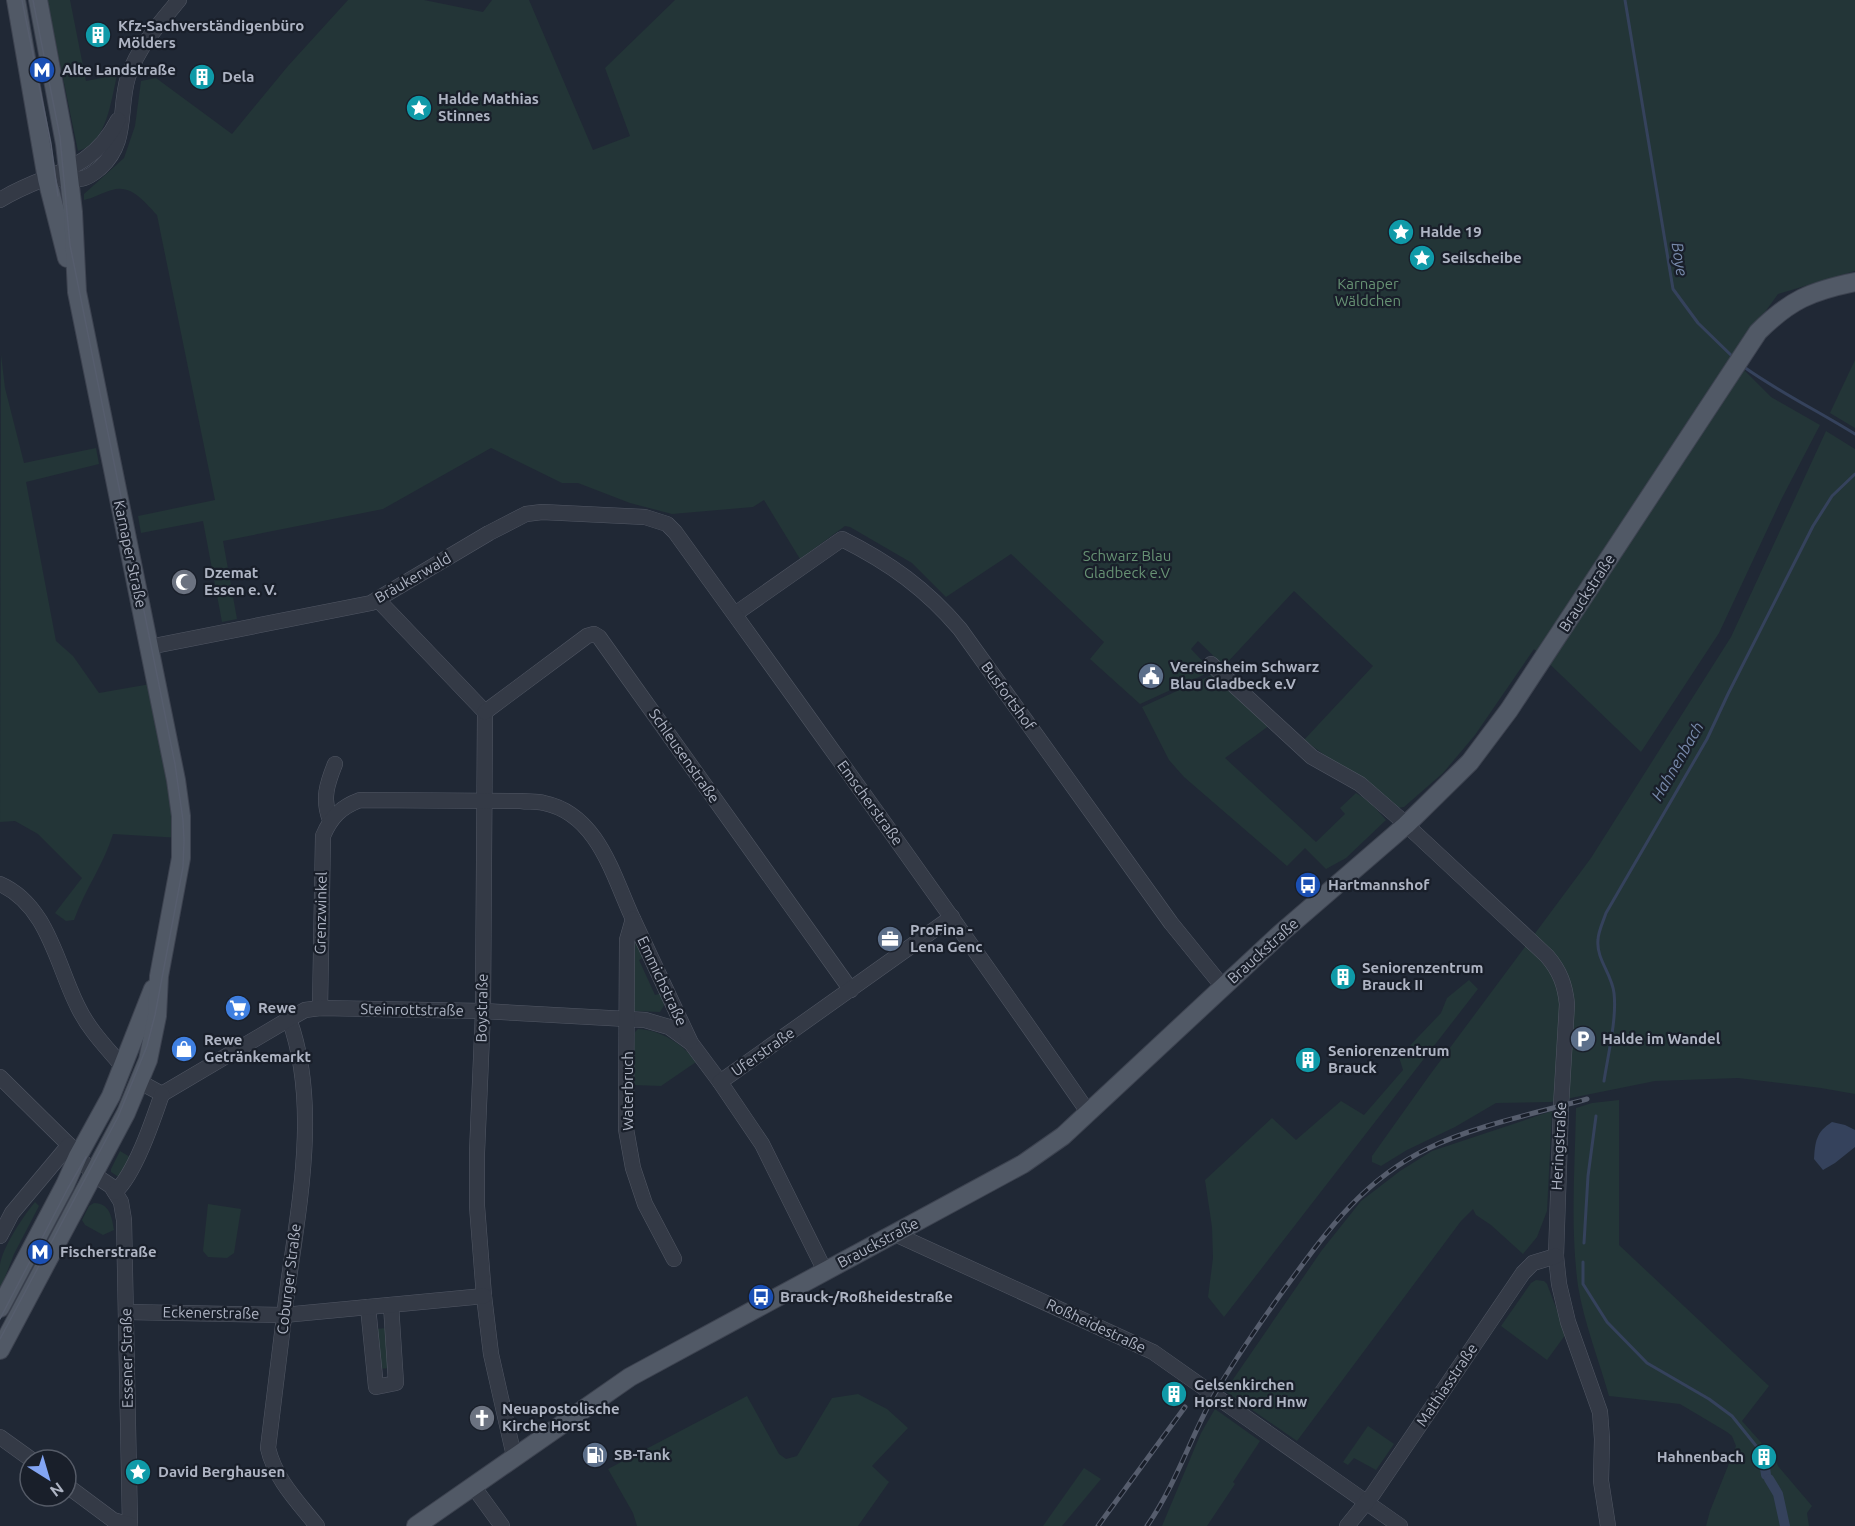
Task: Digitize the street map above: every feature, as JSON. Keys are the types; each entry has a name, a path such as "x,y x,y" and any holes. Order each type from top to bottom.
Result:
{"main road":[{"name":"Karnaper Straße","path":"16,0 47,179 77,292 176,780 181,816 181,858 159,976"},
{"name":"Karnaper Straße","path":"38,0 68,173 73,212 77,292"},
{"name":"Brauckstraße","path":"416,1526 614,1387 1023,1164 1051,1146 1281,933 1406,825 1470,762 1509,710 1751,340 1775,315 1791,303 1809,294 1855,282"},
{"path":"0,1308 65,1185 73,1150 111,1096 159,976"},
{"path":"0,1350 140,1082 148,1060 157,1016 159,976"}],"street":[{"path":"0,200 18,189 68,173 83,178 105,163 120,137 128,78 134,62 150,34 179,0"},
{"name":"Bräukerwald","path":"149,647 378,600 499,527 526,514 542,512 634,517"},
{"name":"Emscherstraße","path":"634,517 667,524 675,532 951,917 1088,1113"},
{"name":"Busfortshof","path":"735,614 842,539 874,555 909,580 937,603 960,629 1171,923 1223,987"},
{"path":"378,600 485,712"},
{"name":"Schleusenstraße","path":"485,712 587,636 594,634 599,637 851,990"},
{"path":"1211,664 1312,757 1360,784 1406,825"},
{"name":"Boystraße","path":"485,712 483,1011 477,1206 484,1296 492,1354 514,1456"},
{"name":"Grenzwinkel","path":"320,1008 322,849 323,836 330,820 326,810 325,794 335,764"},
{"path":"330,820 340,810 360,800 485,801"},
{"name":"Emmichstraße","path":"485,801 543,802 562,809 583,823 597,840 691,1043"},
{"name":"Heringstraße","path":"1406,825 1547,956 1559,972 1563,982 1567,1004 1556,1256 1559,1284 1568,1322 1600,1412 1601,1481 1608,1526"},
{"path":"0,884 24,901 43,927 86,1022 123,1066"},
{"name":"Uferstraße","path":"825,1271 762,1144 720,1082 951,917"},
{"name":"Emmichstraße","path":"626,1020 627,940 633,919"},
{"name":"Steinrottstraße","path":"162,1094 305,1010 320,1008 483,1011 645,1020 669,1027 691,1043 720,1082"},
{"name":"Coburger Straße","path":"289,1019 295,1037 303,1092 304,1139 301,1189 268,1448 271,1462 279,1479 317,1526"},
{"name":"Waterbruch","path":"626,1020 628,1031 626,1129 633,1168 645,1204 674,1259"},
{"path":"1,1080 73,1150 93,1174 111,1186 115,1192 128,1176 162,1094 140,1082"},
{"path":"0,1236 12,1213 73,1150"},
{"name":"Essener Straße","path":"115,1192 121,1202 124,1220 130,1526"},
{"name":"Roßheidestraße","path":"895,1234 1153,1352 1400,1526"},
{"name":"Mathiasstraße","path":"1347,1526 1366,1502 1523,1274 1533,1263 1556,1256"},
{"name":"Eckenerstraße","path":"126,1312 284,1315 484,1296"},
{"path":"368,1307 376,1387 396,1383 391,1305"},
{"path":"0,1437 18,1450"},
{"path":"473,1486 502,1526"},
{"path":"78,1494 114,1520 130,1526"}],"green space":[{"path":"47,0 70,0 86,81 117,75 110,108 102,130 88,147 78,151"},
{"name":"Karnaper Wäldchen","path":"348,0 424,0 483,12 492,0 529,0 593,150 630,136 605,68 675,0 1855,0 1855,271 1778,294 1739,348 1744,370 1771,397 1820,425 1782,498 1719,633 1641,752 1534,649 1475,735 1443,773 1404,807 1397,808 1304,740 1373,666 1294,591 1224,666 1198,641 1191,649 1212,671 1140,704 1090,659 1104,642 1011,554 946,597 912,563 850,527 845,526 800,559 764,500 753,507 672,514 630,503 578,483 562,483 491,448 383,509 223,541 237,619 222,622 203,521 141,533 138,516 215,500 157,215 143,200 126,190 112,190 84,200 84,194 124,158 135,126 141,81 156,78 232,134 288,66"},
{"path":"1,354 5,388 24,463 96,448 99,464 26,482 56,641 73,656 99,693 156,683 181,838 113,834 105,856 74,920 66,921 55,913 82,878 38,834 15,821 0,822"},
{"path":"1855,360 1855,428 1830,413"},
{"path":"1826,431 1855,449 1855,1094 1738,1078 1655,1081 1551,1102 1496,1103 1381,1166 1372,1162 1372,1156 1429,1076 1591,858 1731,637"},
{"path":"1216,673 1270,725 1225,758 1316,842 1345,814 1340,808 1356,793 1370,802 1386,820 1346,858 1326,869 1305,848 1287,866 1184,777 1169,760 1142,707"},
{"path":"637,941 646,956 639,960 655,995 663,993 666,1002 660,1012 634,1011 633,942"},
{"path":"1469,980 1478,989 1224,1317 1208,1297 1213,1258 1212,1227 1205,1180 1272,1118 1296,1140 1341,1101 1364,1115 1403,1070 1399,1057 1441,1013 1447,998"},
{"path":"638,1029 655,1032 671,1039 685,1049 696,1062 661,1086 633,1085 635,1032"},
{"path":"1619,1100 1619,1245 1769,1386 1742,1421 1775,1458 1778,1466 1812,1506 1807,1513 1809,1526 1706,1526 1736,1446 1732,1436 1680,1404 1609,1396 1578,1286 1574,1219 1576,1108 1592,1103"},
{"path":"1552,1111 1547,1211 1537,1237 1523,1254 1491,1225 1476,1215 1473,1209 1461,1221 1297,1441 1225,1391 1322,1250 1361,1201 1400,1171 1432,1151"},
{"path":"120,1151 130,1157 120,1176 117,1176 111,1172 111,1169"},
{"path":"35,1202 39,1206 14,1254 0,1290 0,1265 5,1250"},
{"path":"94,1203 107,1208 114,1230 103,1235 85,1225 82,1220 89,1206"},
{"path":"208,1204 241,1209 234,1253 227,1258 208,1257 203,1251"},
{"path":"1536,1280 1547,1284 1566,1334 1547,1360 1501,1326 1531,1283"},
{"path":"387,1328 390,1368 378,1369 375,1329"},
{"path":"858,1394 887,1409 908,1428 872,1466 889,1482 858,1526 637,1526 633,1513 608,1469 747,1396 779,1454 786,1459 797,1456 832,1398"},
{"path":"1215,1409 1260,1441 1207,1526 1162,1526 1201,1433"},
{"path":"1368,1426 1394,1444 1376,1470 1354,1458 1348,1465 1343,1462"},
{"path":"1084,1468 1101,1479 1062,1526 1043,1526"}],"water":[{"path":"1832,1122 1855,1130 1855,1147 1823,1170 1814,1159 1816,1142 1823,1130"}],"waterway":[{"name":"Boye","path":"1625,0 1673,289 1698,323 1734,358"},
{"name":"Boye","path":"1744,367 1855,434"},
{"name":"Hahnenbach","path":"1604,1081 1615,1003 1613,986 1598,947 1599,934 1606,913 1707,739 1813,526 1832,496 1855,474"},
{"name":"Hahnenbach","path":"1584,1243 1588,1176 1596,1116"},
{"name":"Hahnenbach","path":"1583,1262 1583,1284 1607,1322 1647,1363 1709,1399 1732,1416 1761,1452"},
{"name":"Hahnenbach","path":"1764,1461 1766,1475"},
{"name":"Hahnenbach","path":"1769,1479 1778,1494 1785,1526"}],"tram line":[{"path":"22,0 51,144 58,196"},
{"path":"0,1339 118,1117 147,1046 183,867 184,841 175,764 70,245 60,137 33,0"},
{"path":"0,1319 86,1157"}],"railway":[{"path":"1147,1526 1166,1495 1213,1397 1238,1356 1314,1249 1364,1193 1404,1162 1445,1141 1464,1133 1587,1099"},
{"path":"1098,1526 1185,1407"}],"place":[{"name":"Kfz-Sachverständigenbüro Mölders","path":"98,35"},
{"name":"Alte Landstraße","path":"42,70"},
{"name":"Dela","path":"202,77"},
{"name":"Halde Mathias Stinnes","path":"419,108"},
{"name":"Halde 19","path":"1401,232"},
{"name":"Seilscheibe","path":"1422,258"},
{"name":"Dzemat Essen e. V.","path":"184,582"},
{"name":"Vereinsheim Schwarz Blau Gladbeck e.V","path":"1151,676"},
{"name":"Hartmannshof","path":"1308,885"},
{"name":"ProFina - Lena Genc","path":"890,939"},
{"name":"Seniorenzentrum Brauck II","path":"1343,977"},
{"name":"Rewe","path":"238,1008"},
{"name":"Halde im Wandel","path":"1583,1039"},
{"name":"Rewe Getränkemarkt","path":"184,1049"},
{"name":"Seniorenzentrum Brauck","path":"1308,1060"},
{"name":"Fischerstraße","path":"40,1252"},
{"name":"Brauck-/Roßheidestraße","path":"761,1297"},
{"name":"Gelsenkirchen Horst Nord Hnw","path":"1174,1394"},
{"name":"Neuapostolische Kirche Horst","path":"482,1418"},
{"name":"SB-Tank","path":"595,1455"},
{"name":"Hahnenbach","path":"1764,1457"},
{"name":"David Berghausen","path":"138,1472"}],"park label":[{"name":"Schwarz Blau Gladbeck e.V","path":"1127,564"}]}
